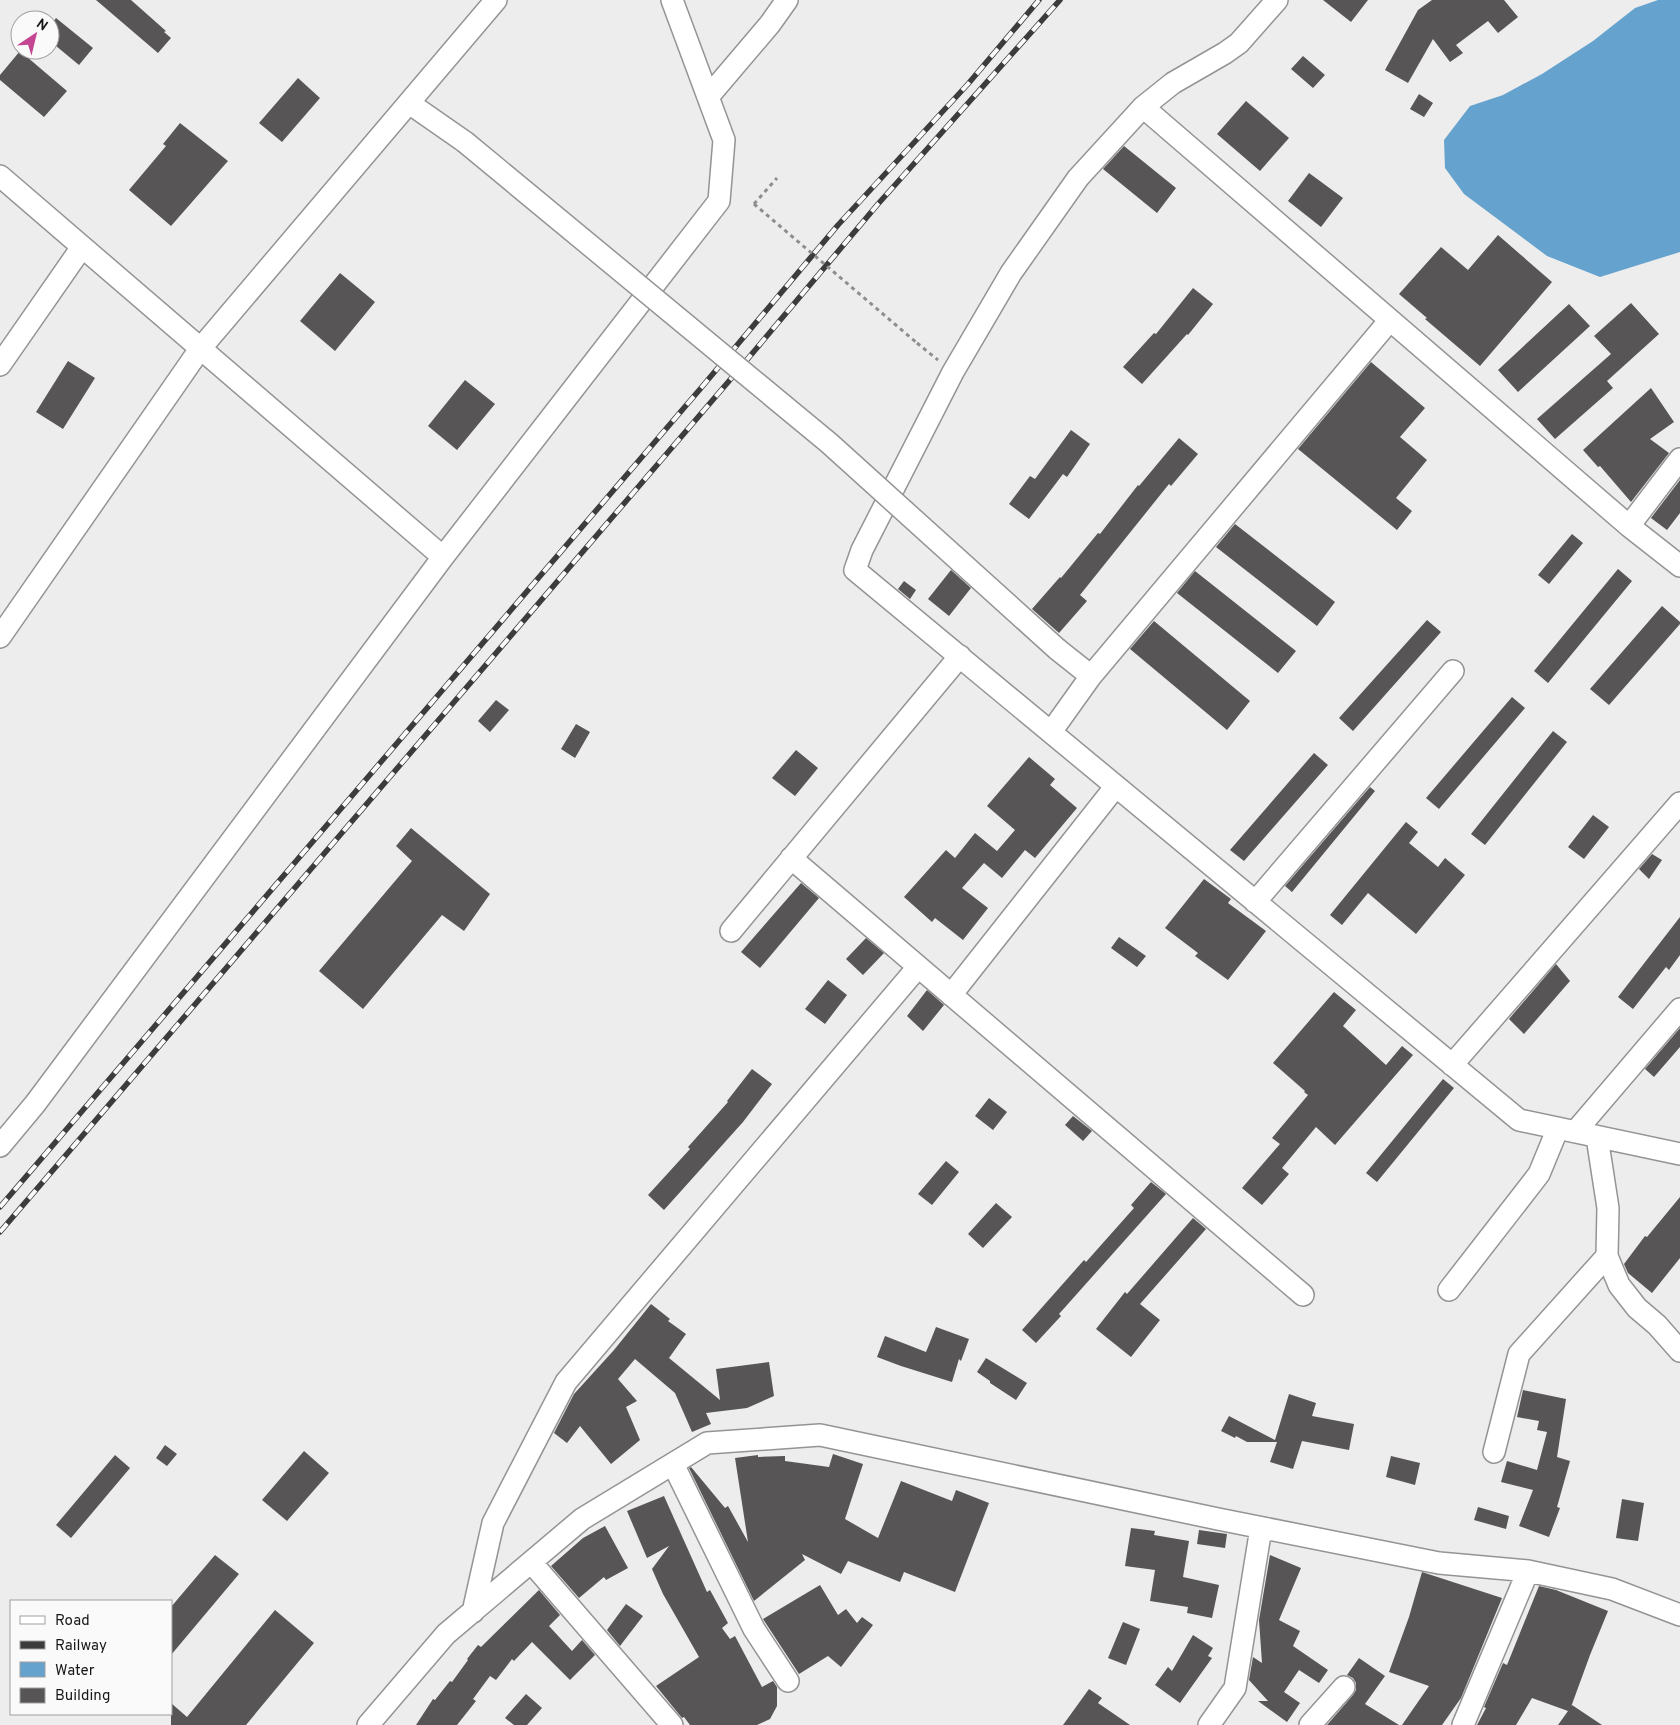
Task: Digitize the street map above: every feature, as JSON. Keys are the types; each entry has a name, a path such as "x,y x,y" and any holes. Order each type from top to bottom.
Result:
{"street":[{"path":"0,637 200,350 496,0"},
{"path":"0,1146 35,1104 443,557 719,201 724,140 672,0"},
{"path":"708,97 788,0"},
{"path":"1277,0 1239,43 1173,84 1143,107 1078,178 1011,273 953,372 862,550 855,570 1519,1120 1680,1154"},
{"path":"409,103 465,142 829,443 1057,649 1091,676"},
{"path":"1143,107 1629,526 1680,566"},
{"path":"0,176 200,350 443,557"},
{"path":"0,365 82,247"},
{"path":"1051,732 1091,676 1390,320"},
{"path":"1629,526 1680,459"},
{"path":"731,931 960,656"},
{"path":"1255,902 1453,671"},
{"path":"951,995 1116,786"},
{"path":"1452,1065 1680,803"},
{"path":"791,858 1303,1295"},
{"path":"473,1612 493,1523 566,1382 918,967"},
{"path":"1449,1290 1539,1174 1566,1130 1680,1009"},
{"path":"1597,1137 1608,1208 1607,1256 1619,1285 1625,1293 1637,1308 1657,1325 1680,1351"},
{"path":"1494,1452 1519,1354 1607,1256"},
{"path":"368,1725 446,1634 531,1562 582,1520 707,1443 820,1435 1261,1528 1439,1563 1528,1571 1612,1589 1680,1615"},
{"path":"673,1464 754,1629 788,1681"},
{"path":"1209,1725 1235,1688 1261,1528"},
{"path":"531,1562 672,1725"},
{"path":"1464,1724 1528,1571"},
{"path":"1310,1725 1344,1687"}],"path":[{"path":"777,178 754,204 953,372"}],"water":[{"path":"1658,0 1680,0 1680,252 1600,277 1547,256 1464,194 1445,168 1444,140 1470,106 1503,95 1542,74 1593,41 1635,8"}],"building":[{"path":"96,0 131,0 166,31 164,32 171,38 158,53"},
{"path":"1323,0 1368,0 1351,22"},
{"path":"1432,0 1504,0 1518,17 1498,33 1488,21 1456,45 1463,53 1450,62 1433,39 1408,83 1385,70 1418,10"},
{"path":"60,21 93,48 79,65 60,49"},
{"path":"1303,56 1325,75 1313,88 1291,69"},
{"path":"12,60 31,60 67,91 44,117 0,80 0,75"},
{"path":"298,78 320,98 282,142 259,123"},
{"path":"1419,94 1433,103 1424,117 1410,109"},
{"path":"1246,101 1289,138 1260,171 1217,134"},
{"path":"180,123 228,161 171,226 129,190 166,146 163,144"},
{"path":"1124,146 1176,188 1157,213 1103,169"},
{"path":"1309,173 1343,198 1321,227 1288,201"},
{"path":"1498,235 1552,282 1480,366 1399,294 1441,247 1468,270"},
{"path":"340,273 375,302 335,351 300,321"},
{"path":"1193,288 1213,304 1188,335 1142,384 1123,367 1154,333 1156,334"},
{"path":"1631,303 1659,334 1607,381 1613,388 1555,439 1537,419 1611,354 1594,336"},
{"path":"1569,304 1590,326 1518,392 1498,370"},
{"path":"68,361 95,378 63,429 36,412"},
{"path":"1371,362 1425,408 1400,437 1427,460 1396,498 1412,511 1397,530 1298,449"},
{"path":"465,380 495,404 457,450 428,426"},
{"path":"1651,388 1674,422 1650,439 1669,453 1631,502 1600,466 1598,467 1583,450"},
{"path":"1071,430 1090,444 1067,477 1063,474 1029,519 1009,504 1030,476 1035,479"},
{"path":"1179,438 1198,454 1171,486 1169,484 1080,595 1087,601 1059,633 1032,609 1061,578 1098,533 1100,534 1138,485"},
{"path":"1680,480 1680,513 1667,530 1651,518"},
{"path":"1235,524 1335,602 1317,626 1216,547"},
{"path":"1572,534 1583,543 1549,584 1538,575"},
{"path":"1618,569 1632,581 1548,683 1534,671"},
{"path":"951,570 971,588 949,616 928,599"},
{"path":"1195,571 1296,651 1278,673 1177,593"},
{"path":"904,581 916,590 910,599 898,589"},
{"path":"1662,606 1680,624 1609,705 1590,689"},
{"path":"1427,620 1441,632 1353,731 1339,718"},
{"path":"1154,621 1250,701 1227,730 1130,649"},
{"path":"1512,697 1525,708 1439,809 1426,798"},
{"path":"496,700 509,710 490,732 478,721"},
{"path":"576,724 590,732 575,758 561,749"},
{"path":"1553,731 1567,742 1485,845 1471,834"},
{"path":"796,750 818,768 795,796 772,778"},
{"path":"1314,753 1328,765 1244,861 1230,850"},
{"path":"1029,757 1055,779 1050,785 1077,808 1035,858 1025,850 1002,878 984,863 962,888 988,908 963,940 935,918 932,922 904,897 946,850 955,858 975,833 997,851 1015,830 987,806"},
{"path":"1370,787 1375,791 1292,892 1285,886"},
{"path":"1593,815 1609,827 1584,859 1568,847"},
{"path":"1406,822 1418,832 1409,843 1438,867 1445,858 1465,875 1416,934 1368,893 1342,925 1330,915"},
{"path":"411,828 490,894 464,931 442,915 363,1009 319,971 412,861 396,846"},
{"path":"1652,854 1662,860 1649,879 1639,869"},
{"path":"1204,879 1231,899 1228,903 1266,931 1228,980 1195,956 1198,953 1165,928"},
{"path":"801,883 819,898 760,968 741,952"},
{"path":"1680,917 1680,955 1669,970 1666,967 1633,1009 1618,997"},
{"path":"1119,937 1146,956 1137,967 1111,948"},
{"path":"866,938 884,953 863,975 846,959"},
{"path":"1556,964 1570,981 1524,1034 1509,1019"},
{"path":"828,980 847,995 825,1024 805,1009"},
{"path":"927,990 944,1005 923,1031 907,1016"},
{"path":"1334,992 1356,1010 1343,1026 1386,1065 1402,1046 1413,1055 1335,1145 1316,1127 1282,1168 1289,1174 1262,1205 1242,1188 1280,1144 1272,1138 1308,1095 1273,1063"},
{"path":"1680,1028 1680,1047 1654,1077 1645,1069"},
{"path":"752,1069 772,1084 743,1122 664,1210 648,1195 690,1149 688,1147 728,1102"},
{"path":"1443,1079 1454,1088 1377,1182 1366,1173"},
{"path":"989,1098 1007,1112 993,1130 975,1116"},
{"path":"1073,1116 1092,1131 1083,1141 1065,1125"},
{"path":"946,1161 959,1172 932,1205 918,1194"},
{"path":"1151,1182 1166,1194 1059,1314 1061,1316 1036,1343 1022,1330 1084,1260 1086,1262 1134,1208 1131,1205"},
{"path":"1680,1197 1680,1258 1652,1293 1628,1273 1624,1264 1645,1236 1647,1237"},
{"path":"996,1203 1012,1217 983,1248 968,1234"},
{"path":"1193,1218 1206,1229 1140,1304 1160,1320 1131,1357 1096,1329 1125,1292 1127,1294"},
{"path":"651,1304 670,1319 668,1321 686,1334 669,1358 720,1400 716,1369 769,1362 774,1396 747,1408 706,1413 711,1424 692,1432 675,1393 635,1359 618,1379 637,1401 626,1407 640,1440 611,1464 580,1426 567,1443 554,1433 574,1394 614,1350"},
{"path":"936,1327 969,1339 961,1361 959,1359 952,1382 877,1357 885,1336 926,1352"},
{"path":"986,1358 1027,1383 1016,1400 977,1372"},
{"path":"1523,1390 1566,1399 1557,1457 1570,1461 1557,1507 1560,1508 1549,1537 1519,1526 1533,1490 1501,1482 1507,1461 1537,1470 1547,1432 1537,1430 1539,1421 1517,1417"},
{"path":"1289,1394 1316,1403 1312,1416 1354,1424 1349,1450 1302,1441 1293,1469 1270,1462 1277,1442 1247,1442 1221,1431 1229,1416 1275,1440"},
{"path":"165,1445 177,1454 167,1466 156,1458"},
{"path":"304,1451 329,1473 287,1521 262,1500"},
{"path":"833,1454 863,1464 845,1519 878,1538 901,1481 952,1501 956,1490 989,1503 955,1592 904,1572 900,1582 848,1561 841,1574 802,1554 805,1560 754,1601 689,1468 691,1467 725,1508 728,1506 748,1542 735,1458 758,1455 758,1457 785,1456 785,1461 829,1467"},
{"path":"115,1455 130,1468 71,1538 56,1525"},
{"path":"1391,1456 1420,1463 1415,1485 1386,1477"},
{"path":"664,1496 707,1592 710,1590 728,1623 722,1628 730,1639 735,1636 762,1687 773,1681 777,1687 777,1706 770,1719 757,1725 690,1725 656,1686 699,1657 663,1594 652,1569 669,1546 647,1558 627,1511"},
{"path":"1622,1499 1644,1503 1638,1541 1616,1538"},
{"path":"1478,1507 1509,1516 1506,1529 1474,1520"},
{"path":"605,1526 628,1568 606,1580 604,1577 579,1598 551,1566 583,1538"},
{"path":"1131,1528 1155,1531 1154,1535 1189,1541 1183,1577 1219,1585 1212,1618 1187,1613 1188,1607 1150,1601 1155,1570 1125,1566"},
{"path":"1199,1530 1227,1534 1225,1548 1197,1544"},
{"path":"215,1555 239,1574 172,1654 172,1606"},
{"path":"1270,1555 1301,1568 1279,1620 1300,1631 1293,1646 1328,1670 1319,1683 1299,1670 1284,1692 1300,1703 1287,1722 1258,1701 1268,1701 1249,1680 1253,1657 1262,1663 1259,1620"},
{"path":"1422,1572 1502,1598 1461,1698 1442,1725 1402,1725 1429,1686 1389,1672 1409,1617"},
{"path":"820,1585 838,1615 846,1609 857,1623 862,1617 873,1625 841,1667 828,1656 799,1674 763,1619"},
{"path":"1539,1586 1556,1590 1608,1611 1571,1707 1572,1705 1602,1725 1558,1725 1568,1711 1532,1698 1516,1725 1477,1725 1486,1708 1484,1707 1503,1663 1507,1665"},
{"path":"539,1590 560,1615 549,1626 572,1651 582,1640 595,1655 570,1680 532,1642 514,1661 512,1659 496,1680 490,1676 473,1699 476,1701 457,1725 416,1725 433,1699 435,1700 450,1681 452,1682 478,1645 481,1647"},
{"path":"626,1604 643,1616 620,1646 607,1630"},
{"path":"275,1610 314,1643 246,1725 171,1725 172,1704 187,1717"},
{"path":"1123,1622 1140,1629 1126,1665 1108,1658"},
{"path":"1193,1635 1213,1648 1208,1656 1212,1658 1180,1703 1155,1685 1168,1667 1172,1671"},
{"path":"1359,1658 1385,1676 1365,1704 1399,1725 1327,1725 1356,1690 1356,1683 1353,1678 1347,1675"},
{"path":"1089,1689 1102,1698 1098,1703 1130,1725 1063,1725"},
{"path":"526,1694 542,1708 527,1725 514,1725 505,1718"}],"railway":[{"path":"0,1207 701,388 838,225 968,84 1039,0"},
{"path":"0,1232 729,381 878,204 1060,0"}]}
